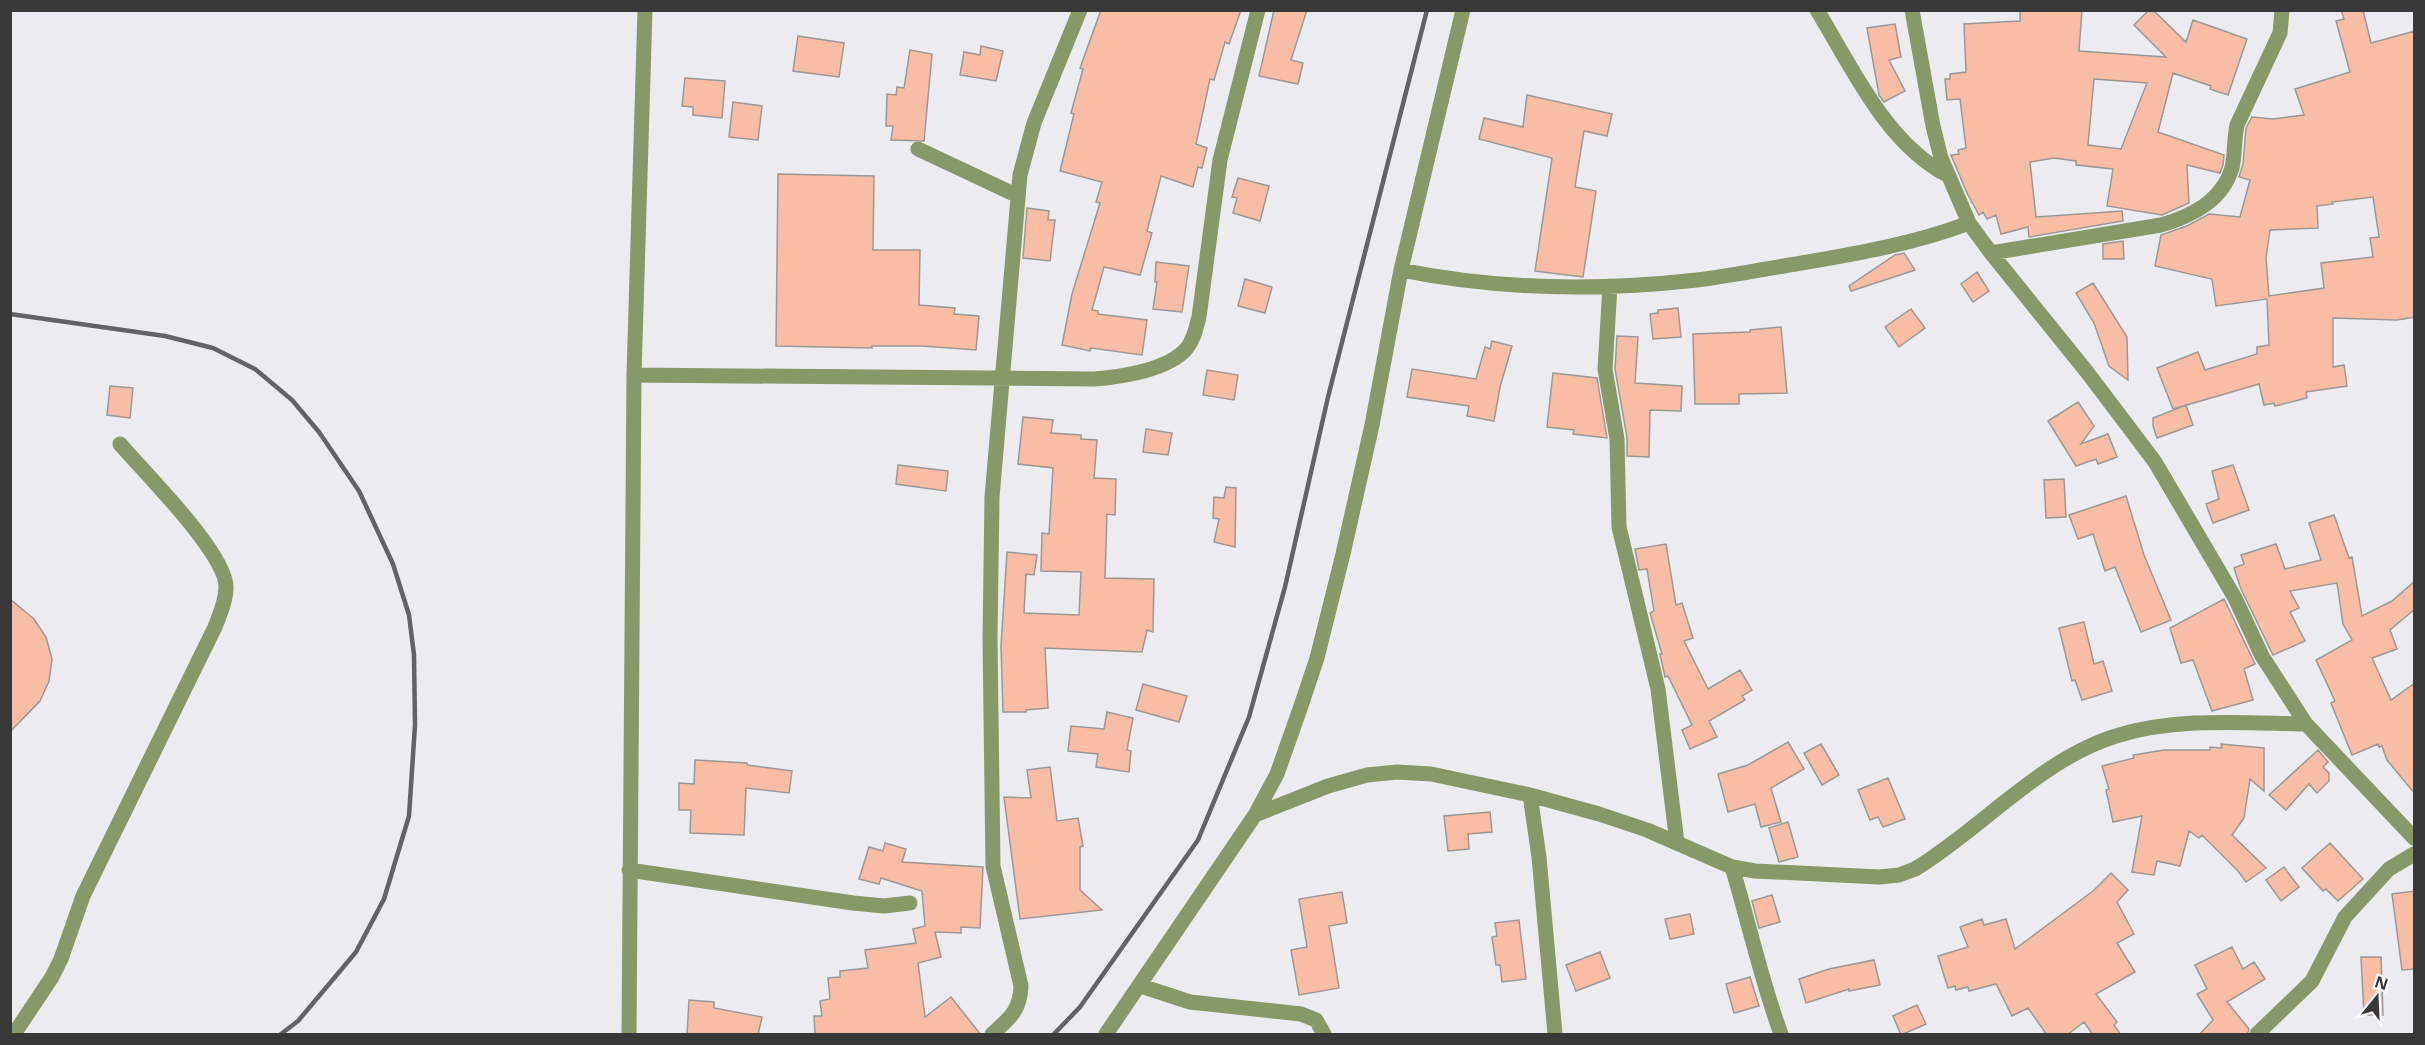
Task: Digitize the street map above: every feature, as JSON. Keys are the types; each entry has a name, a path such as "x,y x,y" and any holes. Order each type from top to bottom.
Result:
{"street":[{"path":"628,1035 634,375 645,10"},
{"path":"992,1035 1014,1014 1021,986 993,866 990,638 992,497 1011,287 1016,195 1034,123 1080,10"},
{"path":"634,375 1094,379 1120,377 1173,359 1186,349 1195,335 1220,160 1258,10"},
{"path":"1106,1035 1255,815 1277,774 1317,658 1371,425 1401,270 1463,10"},
{"path":"1817,10 1879,112 1927,164 1947,175"},
{"path":"1912,10 1933,126 1947,175 1969,223 2155,462 2235,598 2262,656 2306,724 2415,838"},
{"path":"1991,253 2161,225 2183,219 2208,204 2222,188 2232,166 2236,125 2280,33 2282,10"},
{"path":"918,149 1016,195"},
{"path":"1401,270 1445,279 1493,285 1538,287 1610,286 1698,280 1841,256 1926,237 1969,223"},
{"path":"1610,286 1605,369 1617,439 1619,526 1658,689 1677,843"},
{"path":"14,1035 52,977 61,959 83,896 215,627 223,604 226,585 221,566 209,546 120,444"},
{"path":"1255,815 1328,786 1367,775 1397,772 1431,774 1530,795 1637,827 1732,867 1755,871 1879,877 1899,875 1916,869 2062,762 2114,736 2178,725 2306,724"},
{"path":"1530,795 1539,857 1555,1035"},
{"path":"2257,1035 2312,981 2345,917 2389,869 2415,854"},
{"path":"1732,867 1750,926 1768,1000 1781,1035"},
{"path":"629,870 854,903 884,906 910,903"},
{"path":"1141,986 1190,1002 1301,1014 1316,1020 1324,1035"}],"building":[{"path":"1101,10 1241,10 1229,44 1225,42 1214,80 1210,79 1196,144 1207,148 1202,168 1198,167 1193,187 1161,176 1147,231 1152,233 1140,275 1104,267 1092,310 1098,311 1098,314 1147,320 1142,355 1091,348 1090,351 1062,345 1072,294 1100,203 1096,202 1102,182 1060,171 1074,114 1071,113 1083,69 1080,68"},
{"path":"1274,10 1307,10 1291,60 1303,63 1298,84 1259,76"},
{"path":"2082,10 2079,51 2166,57 2134,25 2149,10 2153,10 2186,42 2193,20 2247,39 2228,95 2210,89 2211,86 2173,73 2158,132 2224,155 2220,173 2187,165 2189,203 2162,215 2107,206 2113,169 2076,165 2076,161 2054,158 2030,162 2036,217 2122,211 2123,221 2029,237 2028,227 2001,234 1996,215 1987,219 1983,212 1979,215 1951,155 1959,154 1958,150 1966,148 1960,99 1947,100 1945,79 1950,79 1950,74 1966,72 1964,24 2020,21 2020,11","holes":["2094,79 2147,83 2121,149 2088,145"]},
{"path":"2341,10 2363,10 2371,43 2415,31 2415,317 2397,320 2333,318 2333,367 2344,365 2347,386 2306,392 2307,398 2275,406 2274,403 2264,405 2259,384 2173,409 2157,368 2198,352 2205,370 2257,354 2257,347 2269,345 2267,299 2216,306 2212,279 2155,266 2161,235 2187,226 2209,214 2240,217 2250,180 2239,177 2243,164 2246,128 2252,117 2273,119 2304,115 2295,89 2350,72 2336,21 2344,19","holes":["2373,197 2379,237 2370,238 2373,257 2321,263 2324,288 2269,296 2266,258 2270,230 2318,228 2317,206"]},
{"path":"1895,24 1901,57 1889,60 1905,91 1884,102 1879,95 1867,28"},
{"path":"798,36 844,43 839,77 793,71"},
{"path":"981,46 1003,51 996,81 960,75 964,52 980,55"},
{"path":"910,50 932,54 924,141 891,140 893,126 886,126 887,94 896,95 897,87 904,88"},
{"path":"685,78 725,81 722,118 693,115 693,107 682,106"},
{"path":"1527,95 1612,114 1607,136 1584,131 1575,187 1596,191 1583,277 1535,271 1552,158 1479,139 1484,118 1523,127"},
{"path":"733,102 762,106 758,140 729,137"},
{"path":"778,174 874,176 873,250 920,250 919,305 955,308 954,314 979,316 976,350 922,346 872,346 872,348 776,346"},
{"path":"1238,178 1269,186 1260,221 1233,213 1237,198 1232,197"},
{"path":"1027,208 1049,211 1048,220 1055,220 1050,261 1023,258"},
{"path":"2123,241 2124,259 2103,259 2103,244"},
{"path":"1904,253 1915,270 1851,291 1849,286 1895,255"},
{"path":"1156,262 1189,266 1182,312 1153,309 1157,282 1155,282"},
{"path":"1977,272 1989,291 1973,302 1961,284"},
{"path":"1245,279 1272,287 1265,313 1238,306"},
{"path":"2093,283 2127,337 2128,380 2109,366 2094,323 2076,293"},
{"path":"1678,308 1681,337 1653,339 1650,314 1658,313 1658,310"},
{"path":"1911,309 1925,328 1899,347 1885,327"},
{"path":"1781,327 1787,393 1739,394 1739,404 1695,404 1693,334 1750,332 1750,330"},
{"path":"1617,336 1638,337 1635,383 1682,386 1681,411 1650,410 1649,457 1627,456 1627,437 1615,369"},
{"path":"1492,341 1512,346 1500,387 1494,421 1467,416 1469,406 1407,397 1412,369 1476,379 1485,347 1490,349"},
{"path":"1207,370 1238,375 1234,400 1203,395"},
{"path":"1553,373 1597,378 1607,438 1573,434 1574,430 1547,427"},
{"path":"110,386 133,388 130,418 107,415"},
{"path":"2078,402 2094,426 2081,444 2108,434 2117,457 2098,464 2096,459 2076,466 2048,421"},
{"path":"2186,405 2193,425 2157,438 2153,418"},
{"path":"1023,417 1053,420 1051,433 1081,435 1081,439 1097,440 1094,478 1116,479 1115,515 1107,514 1105,578 1154,579 1153,632 1147,630 1142,652 1045,648 1048,708 1026,710 1026,712 1003,712 1001,646 1007,552 1037,555 1034,575 1026,574 1024,613 1079,615 1081,572 1041,571 1042,533 1049,534 1053,468 1018,464"},
{"path":"1146,429 1172,433 1168,455 1143,452"},
{"path":"898,465 948,471 946,491 896,484"},
{"path":"2233,465 2249,510 2213,523 2206,504 2219,499 2212,471"},
{"path":"2064,479 2066,517 2046,518 2044,480"},
{"path":"1226,487 1236,488 1235,547 1214,542 1219,519 1213,518 1214,497 1224,498"},
{"path":"2126,496 2144,555 2171,620 2141,632 2115,567 2105,571 2093,534 2078,539 2069,515"},
{"path":"2334,515 2349,558 2352,557 2362,616 2392,601 2415,581 2415,609 2390,630 2397,649 2372,658 2391,700 2415,683 2415,794 2387,760 2382,746 2379,747 2378,744 2352,755 2331,703 2335,701 2316,660 2352,640 2343,624 2337,583 2290,591 2299,608 2290,612 2305,641 2273,655 2241,589 2234,568 2244,564 2241,555 2276,544 2285,569 2321,560 2309,523"},
{"path":"1666,544 1676,605 1682,603 1693,638 1684,641 1708,689 1740,670 1752,690 1742,696 1745,700 1709,721 1717,737 1690,749 1682,730 1692,725 1668,676 1665,677 1660,654 1662,654 1650,613 1654,611 1647,569 1639,570 1635,549"},
{"path":"10,599 34,619 46,637 52,659 49,681 40,701 10,732"},
{"path":"2224,599 2255,664 2244,669 2253,700 2212,711 2193,660 2181,663 2170,628"},
{"path":"2084,622 2094,664 2103,661 2112,691 2082,700 2075,680 2072,681 2059,628"},
{"path":"1143,684 1187,696 1179,722 1136,710"},
{"path":"1107,712 1133,718 1127,750 1131,751 1129,772 1096,767 1098,754 1068,751 1071,726 1104,729"},
{"path":"1788,742 1804,769 1771,788 1781,822 1761,827 1755,804 1728,812 1718,774 1748,765"},
{"path":"1821,744 1839,775 1822,785 1804,753"},
{"path":"2221,744 2264,748 2264,791 2250,779 2244,818 2232,835 2266,868 2246,882 2202,835 2199,838 2189,831 2180,866 2157,861 2154,875 2132,872 2142,816 2113,822 2106,790 2109,789 2102,766 2134,758 2133,755 2164,750 2210,750 2210,747 2222,748"},
{"path":"2318,750 2328,762 2323,767 2329,773 2329,781 2317,793 2309,784 2286,810 2269,795"},
{"path":"695,760 747,763 747,765 792,771 789,793 746,788 744,835 690,833 691,810 679,810 679,783 694,784"},
{"path":"1050,767 1057,821 1078,818 1083,846 1080,847 1080,890 1102,910 1020,919 1004,797 1031,798 1027,770"},
{"path":"1888,778 1905,819 1883,827 1878,817 1870,820 1858,790"},
{"path":"1490,812 1492,832 1468,834 1469,849 1448,851 1444,816"},
{"path":"1788,822 1798,857 1779,862 1769,828"},
{"path":"885,843 906,849 902,862 983,867 980,928 961,927 961,933 935,932 941,957 918,963 925,1017 951,997 981,1035 815,1035 814,1016 822,1016 820,1001 830,999 828,978 840,977 840,971 868,968 865,950 916,943 913,929 925,926 922,891 881,878 879,884 859,879 869,847 883,851"},
{"path":"2330,843 2363,879 2338,901 2326,889 2323,891 2302,868"},
{"path":"2284,867 2299,887 2281,901 2266,880"},
{"path":"2111,873 2128,890 2117,902 2134,934 2117,943 2135,972 2096,994 2117,1022 2114,1025 2121,1035 2093,1035 2084,1022 2067,1035 2047,1035 2028,1008 2012,1016 1996,984 1969,991 1968,987 1956,990 1955,986 1948,988 1938,956 1968,947 1960,927 1982,919 1984,925 2006,919 2015,949 2093,891"},
{"path":"2415,891 2415,969 2402,970 2392,894"},
{"path":"1342,892 1347,923 1329,926 1339,988 1299,995 1291,950 1307,947 1299,899"},
{"path":"1772,895 1780,922 1759,928 1752,901"},
{"path":"1690,914 1694,934 1670,939 1665,919"},
{"path":"1519,920 1526,979 1502,982 1500,965 1496,965 1492,937 1497,936 1495,923"},
{"path":"2232,947 2243,969 2254,962 2265,979 2227,1002 2249,1029 2247,1035 2199,1035 2213,1020 2197,994 2207,989 2195,965"},
{"path":"1600,952 1610,978 1576,991 1566,965"},
{"path":"2361,957 2381,957 2383,1015 2364,1015"},
{"path":"1874,960 1880,985 1849,991 1849,989 1806,1003 1799,979 1829,969"},
{"path":"1750,977 1759,1006 1734,1013 1726,984"},
{"path":"689,1000 714,1002 714,1008 762,1017 758,1035 687,1035"},
{"path":"1917,1005 1926,1024 1901,1035 1893,1016"}],"railway":[{"path":"1054,1034 1080,1007 1198,840 1249,717 1285,587 1328,397 1427,10"},
{"path":"10,314 165,336 213,348 255,369 292,400 319,432 359,491 393,564 409,615 414,655 415,725 409,816 384,899 356,952 298,1021 281,1034"}]}
